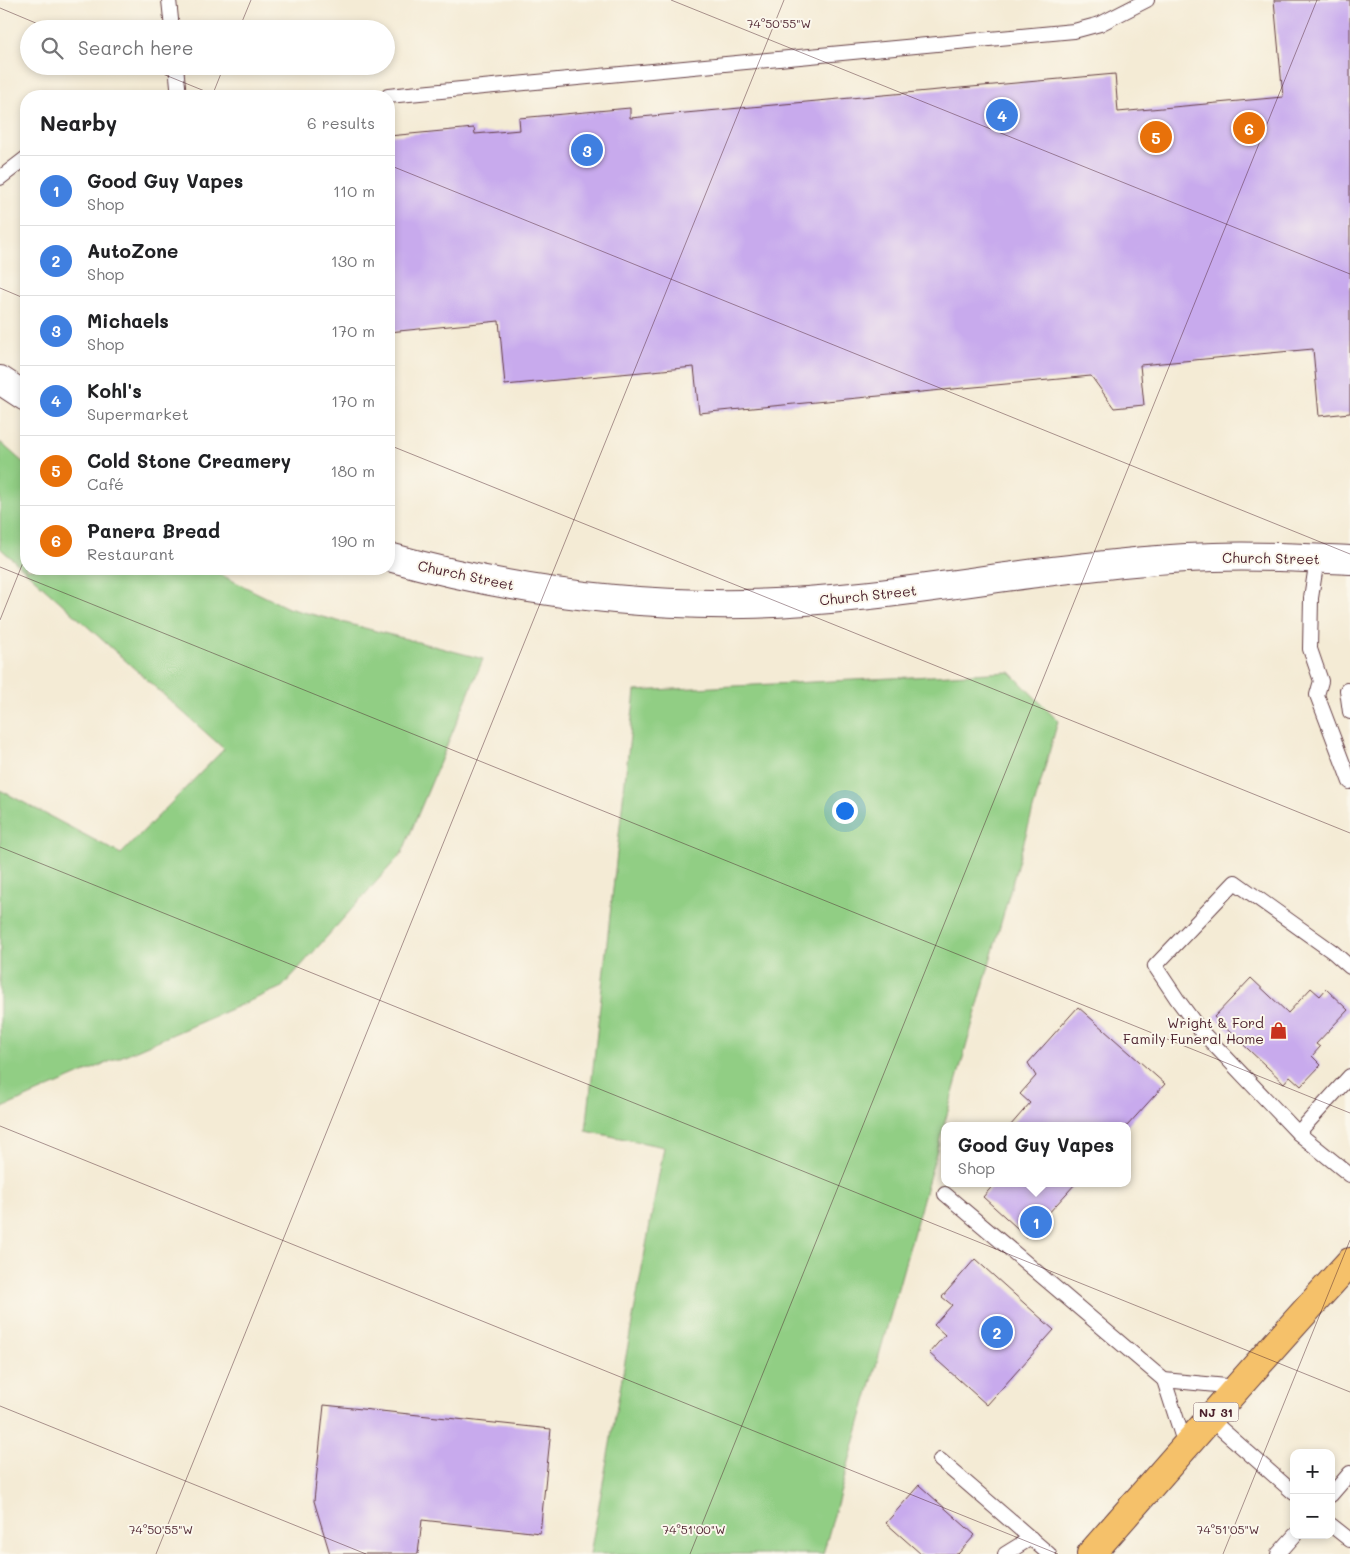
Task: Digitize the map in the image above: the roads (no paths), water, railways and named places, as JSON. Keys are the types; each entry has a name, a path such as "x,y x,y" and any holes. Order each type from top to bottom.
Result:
{"highway":[{"name":"NJ 31","path":"1092,1554 1237,1387 1346,1267"}],"street":[{"path":"0,380 20,393"},
{"name":"Church Street","path":"395,558 466,577 603,599 745,604 883,595 1020,575 1152,561 1215,557 1350,560"}],"lane":[{"path":"169,0 171,20"},
{"path":"395,95 1074,31 1100,24 1147,0"},
{"path":"177,75 178,90"},
{"path":"0,178 20,163"},
{"path":"1318,559 1310,598 1310,649 1321,681 1318,695 1350,782"},
{"path":"1348,693 1350,712"},
{"path":"1350,967 1334,952 1235,882 1155,966 1177,1000 1200,1030 1298,1132 1350,1176"},
{"path":"1298,1132 1350,1076"},
{"path":"945,1194 1164,1380 1186,1448"},
{"path":"1164,1380 1237,1387"},
{"path":"1210,1419 1290,1489"},
{"path":"940,1460 1049,1554"},
{"path":"1332,1494 1350,1473"},
{"path":"1335,1528 1350,1540"},
{"path":"1004,1554 1031,1538"},
{"path":"1278,1554 1291,1539"}],"place":[{"name":"Kohl's","path":"1002,115"},
{"name":"Panera Bread","path":"1249,128"},
{"name":"Cold Stone Creamery","path":"1156,137"},
{"name":"Michaels","path":"587,150"},
{"name":"Wright & Ford Family Funeral Home","path":"1278,1030"},
{"name":"Good Guy Vapes","path":"1036,1222"},
{"name":"AutoZone","path":"997,1332"}]}
